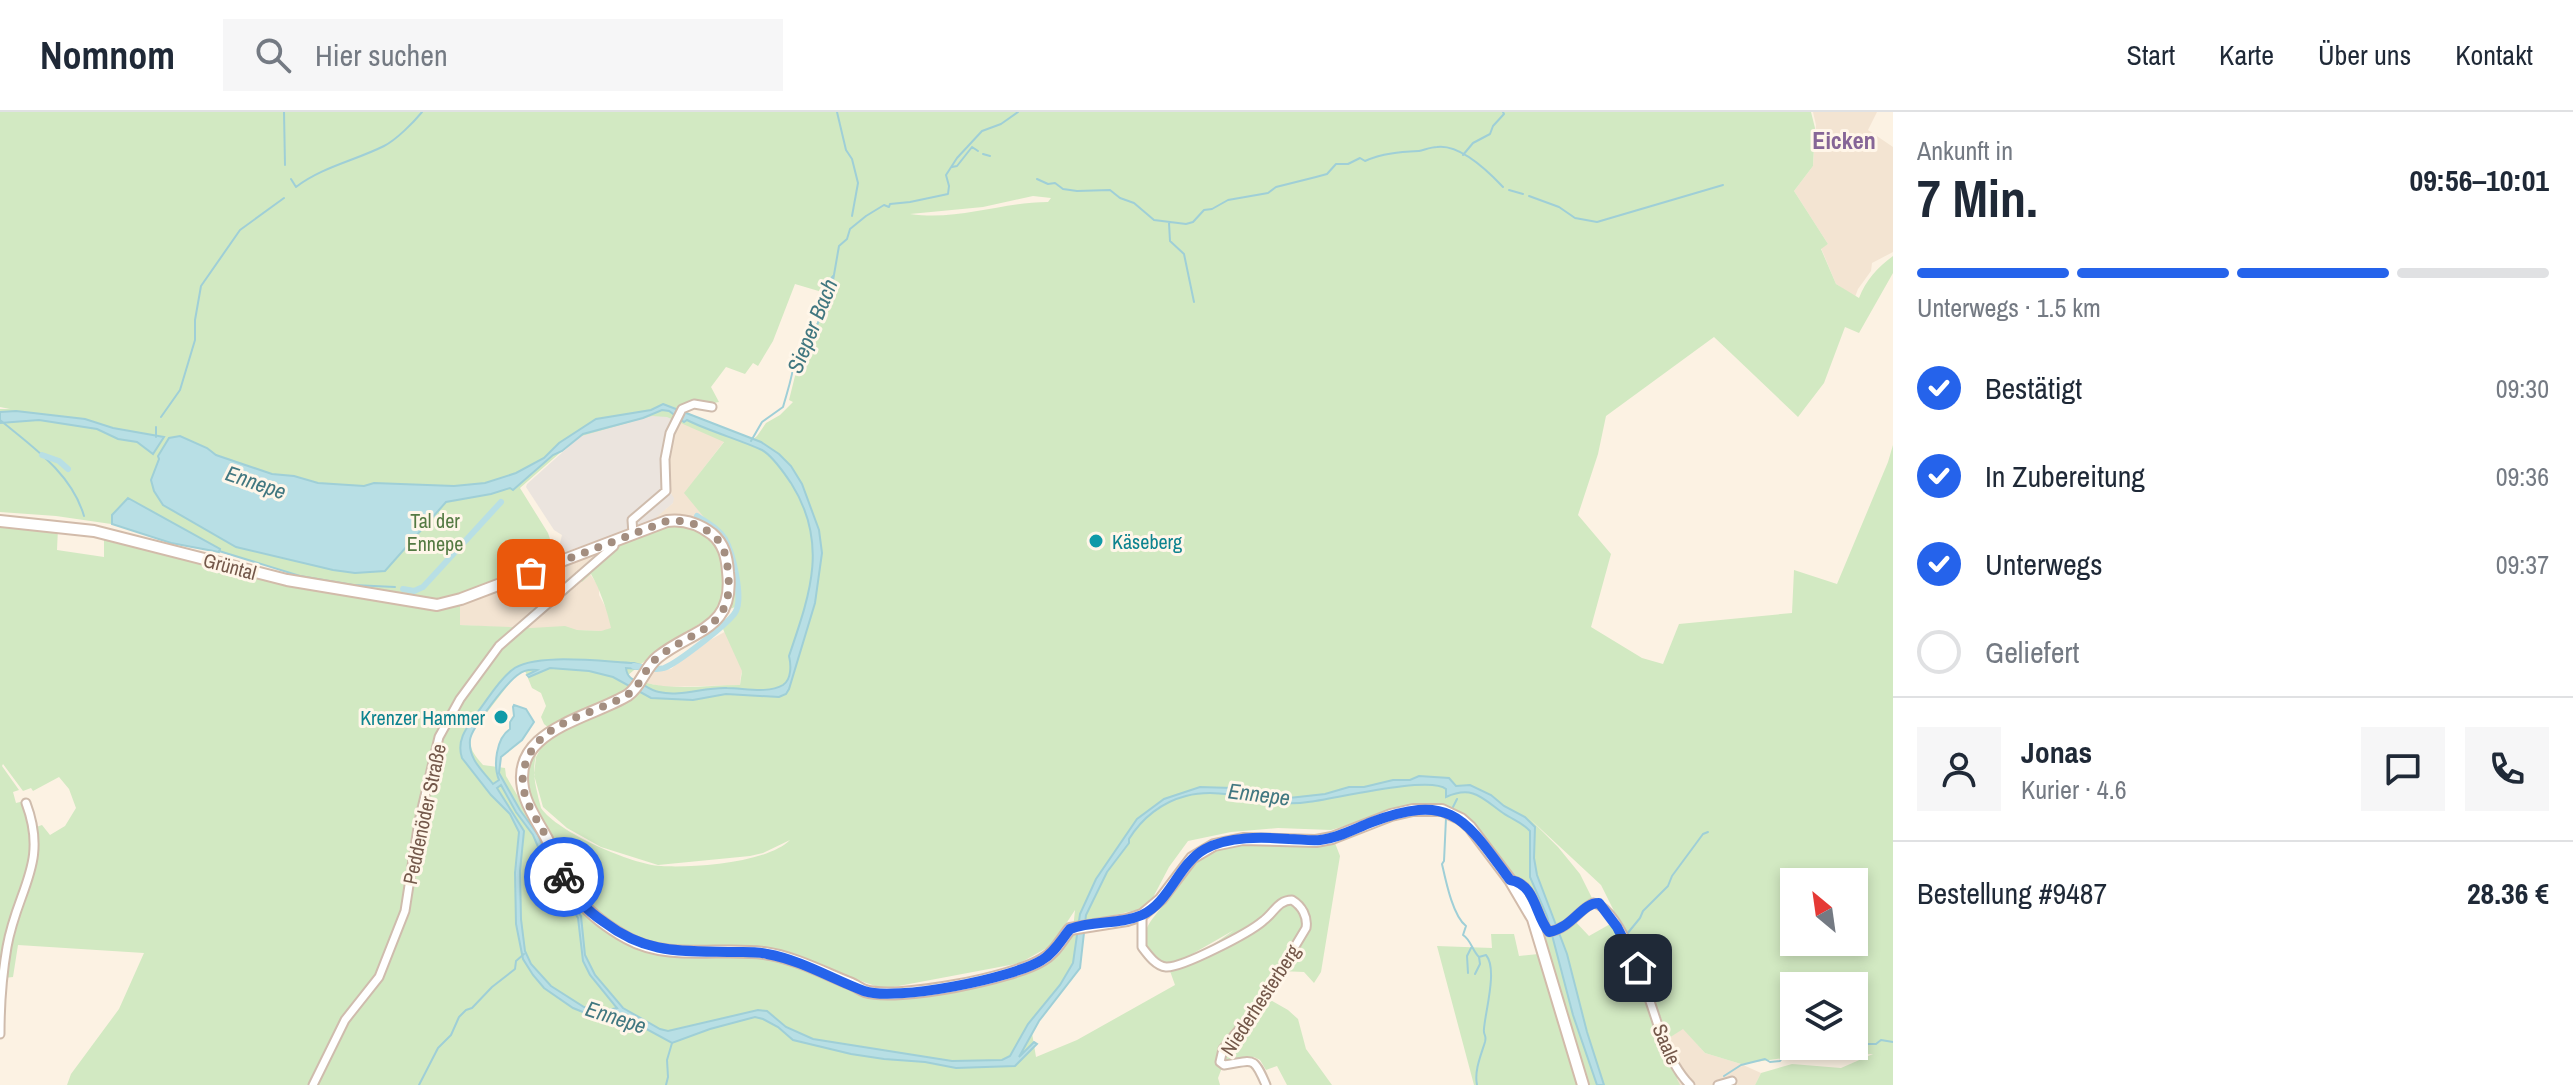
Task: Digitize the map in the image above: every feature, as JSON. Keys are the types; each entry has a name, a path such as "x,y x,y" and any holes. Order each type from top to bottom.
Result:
{"street":[{"path":"633,534 632,520 666,491 665,459 670,433 682,409 694,404 712,407"},
{"name":"Grüntal","path":"0,521 94,531 244,571 437,605 461,599 671,521 698,526 710,533 726,553 729,574 727,602 716,620 697,635 660,655 642,678 541,739 528,757 523,772 525,797 567,884 595,916 631,940 652,948 767,954 802,964 864,991 895,994 964,984 1028,968 1053,953 1070,929 1142,915"},
{"name":"Peddenöder Straße","path":"313,1085 345,1020 379,977 405,911 419,821 439,737 460,699 499,646 614,546 615,541"},
{"path":"0,1034 7,945 36,849 35,830 26,803"},
{"path":"1142,915 1161,899 1192,858 1214,845 1252,838 1316,841 1332,838 1391,815 1427,809 1442,810 1470,827 1510,880 1533,919 1583,1085"},
{"name":"Saale","path":"1510,880 1518,881 1527,889 1549,932 1559,930 1593,903 1603,907 1632,954 1645,982 1662,1037 1680,1074 1690,1085"},
{"name":"Niederhesterberg","path":"1142,915 1142,947 1156,962 1170,967 1228,944 1265,920 1281,902 1292,900 1300,907 1307,920 1306,928 1268,993 1220,1056 1220,1062 1224,1065 1248,1059 1257,1064 1266,1085"},
{"path":"1718,1085 1732,1081"}],"shaded area":[{"path":"1813,112 1877,112 1868,130 1893,147 1893,252 1872,263 1871,271 1855,297 1836,284 1821,248 1828,244 1794,191 1813,166 1816,125"},
{"path":"655,412 675,416 662,455 661,470 664,483 674,498 673,503 652,521 562,553 562,535 554,530 527,484 583,434"},
{"path":"679,420 726,439 696,478 717,514 702,525 642,528 673,503 667,470 672,436"},
{"path":"611,546 517,628 460,625 460,602"},
{"path":"590,574 599,587 612,629 521,628 579,578 582,581"},
{"path":"728,630 744,668 740,685 664,687 647,683 652,671 671,669 694,649"},
{"path":"1683,1028 1705,1053 1761,1073 1755,1085 1674,1085 1682,1067 1669,1038"}],"green space":[{"name":"Tal der Ennepe","path":"0,112 1811,112 1815,128 1813,166 1794,191 1828,244 1821,249 1836,284 1859,298 1873,275 1893,256 1893,273 1859,333 1845,327 1824,383 1798,417 1714,337 1606,416 1598,454 1578,515 1611,554 1591,627 1642,658 1663,664 1679,624 1792,613 1794,570 1837,584 1893,445 1893,1085 1755,1085 1761,1073 1792,1064 1841,1068 1859,1060 1868,1060 1868,1056 1873,1054 1868,1054 1868,972 1780,972 1780,1059 1741,1064 1705,1053 1683,1029 1669,1038 1634,951 1601,885 1530,819 1580,874 1593,900 1572,918 1589,936 1612,923 1617,930 1681,1070 1677,1079 1680,1085 1474,1085 1437,946 1492,948 1491,934 1514,934 1519,956 1548,953 1536,916 1514,879 1479,835 1452,811 1411,807 1331,830 1278,828 1231,832 1188,841 1169,867 1148,907 1082,923 1074,970 1031,1027 1036,1057 1077,1040 1175,985 1170,971 1183,966 1234,930 1180,961 1167,964 1147,946 1146,929 1151,920 1201,858 1230,847 1305,847 1335,843 1340,856 1321,972 1314,983 1304,972 1280,971 1253,1013 1267,998 1298,1019 1306,1049 1332,1085 1287,1085 1277,1066 1266,1070 1254,1057 1223,1065 1218,1078 1220,1085 67,1085 71,1074 119,1009 144,953 18,945 13,977 4,978 12,932 37,850 36,827 42,825 50,835 65,826 76,808 69,789 59,777 33,791 31,788 23,791 3,764 19,790 13,792 16,803 24,801 33,838 30,871 4,954 0,1001 0,523 58,528 57,550 104,557 104,534 242,572 287,581 427,606 460,602 460,625 565,626 601,631 611,628 600,593 591,574 582,582 579,578 622,541 670,522 700,528 707,521 684,493 724,442 667,417 652,416 578,437 520,488 548,533 554,557 456,595 431,599 306,578 207,547 118,525 0,512 0,409 10,409 0,407","holes":["1033,196 1051,198 1048,202 946,215 910,214 983,207","795,284 832,295 792,369 796,372 789,400 793,402 766,423 750,442 680,409 688,403 719,402 711,387 726,367 745,374 753,363 758,366 773,341","735,607 723,629 742,671 740,685 679,687 643,682 638,690 624,679 691,629","525,671 532,688 541,693 546,706 541,717 550,729 582,712 589,717 564,726 547,737 536,757 540,743 526,776 528,795 570,883 599,918 640,941 681,949 780,953 888,988 1020,963 1052,945 1075,910 1073,929 1046,960 1015,974 953,988 881,997 856,990 853,983 764,956 670,953 645,948 620,939 587,915 556,872 543,839 506,776 505,768 483,765 472,750 472,732 515,676","534,776 543,807 567,828 601,847 658,865 750,856 790,840 779,848 748,859 691,866 661,866 648,864 596,846 563,827 550,817 541,808"]}],"water":[{"name":"Ennepe","path":"663,404 761,442 779,454 802,484 819,530 822,553 815,603 786,694 779,697 726,694 693,700 651,698 613,677 589,671 550,668 529,677 527,675 537,670 530,670 514,678 472,734 470,747 474,759 493,784 499,780 497,753 505,733 510,729 514,705 526,709 534,722 522,740 501,757 499,773 538,835 558,880 581,916 585,955 595,975 623,1008 668,1031 758,1010 767,1011 786,1027 813,1039 952,1061 1002,1060 1010,1056 1028,1024 1060,985 1073,963 1080,914 1096,879 1137,819 1164,799 1200,787 1269,792 1289,798 1393,780 1410,780 1419,776 1449,778 1456,786 1470,785 1491,795 1535,827 1537,875 1567,954 1604,1085 1597,1085 1573,1015 1547,916 1530,877 1530,831 1477,795 1463,792 1446,797 1446,789 1437,785 1402,786 1293,803 1202,793 1177,799 1153,812 1140,824 1107,872 1086,915 1080,968 1039,1021 1019,1057 1034,1042 1037,1044 1015,1066 956,1068 851,1054 793,1040 778,1027 755,1017 672,1043 641,1026 595,1017 573,1008 544,988 523,959 516,924 515,873 519,832 510,814 462,758 460,745 464,734 507,674 522,664 536,661 570,659 634,663 641,665 638,669 626,668 631,678 655,691 667,693 718,688 763,690 783,685 789,675 789,656 809,590 813,548 803,505 778,465 762,450 687,420 684,422 669,411 662,410 583,434 513,490 510,488 446,502 385,571 355,573 236,547 163,505 151,480 158,456 169,438 180,436 216,455 272,474 318,483 454,486 485,483 516,473 544,458 559,443 596,419 651,410","holes":["501,785 533,835 547,868 578,918 583,961 590,975 617,1008 603,1011 584,1007 551,986 531,964 525,951 521,919 520,871 524,831 497,788"]},
{"path":"0,412 85,419 113,428 164,437 153,454 137,442 118,439 97,429 39,420 0,423"},
{"path":"128,498 220,549 219,552 171,543 112,524 112,515"}],"waterway":[{"path":"284,112 285,165"},
{"path":"291,179 296,187 327,169 384,146 422,112"},
{"path":"837,112 858,183 852,216"},
{"name":"Sieper Bach","path":"751,441 762,422 783,407 795,356 812,337 831,292 839,246 847,239 850,229 884,205 889,207 890,204 948,194 946,175 957,158 982,131 1001,124 1018,112"},
{"path":"1463,155 1473,143 1490,134 1503,112"},
{"path":"952,167 957,166 972,147 978,151"},
{"path":"1037,179 1048,184 1055,183 1063,189 1110,190 1134,203 1154,220 1186,224 1193,222 1204,210 1228,200 1268,193 1276,187 1327,174 1336,164 1435,147 1445,147 1463,154 1503,187"},
{"path":"983,154 990,156"},
{"path":"1529,196 1559,207 1575,218 1597,222 1723,185"},
{"path":"1509,190 1523,194"},
{"path":"161,417 180,390 195,340 201,286 240,230 284,198"},
{"path":"1169,223 1170,241 1184,254 1194,302"},
{"name":"Sieper Bach","path":"829,281 834,275"},
{"path":"0,420 61,474 84,516"},
{"path":"156,427 156,437"},
{"path":"42,455 59,461 68,469"},
{"path":"403,589 414,591 423,587 501,502"},
{"path":"634,666 656,669 670,665 714,633 736,611 738,586 728,546 720,532 697,516"},
{"path":"219,551 300,576 353,585 395,587"},
{"path":"1453,807 1457,799"},
{"path":"1446,818 1442,864 1448,889 1457,915 1466,926 1463,935 1479,957 1486,955 1491,970 1477,1085"},
{"path":"1627,934 1643,911 1668,886 1703,834 1708,832"},
{"path":"1468,973 1467,956 1471,948"},
{"path":"419,1085 459,1017 515,969 516,961 524,954"},
{"path":"1475,974 1480,964 1479,957"},
{"path":"1868,1044 1881,1040 1893,1042"},
{"path":"666,1085 667,1060 672,1043"},
{"path":"1724,1076 1741,1065 1765,1059 1770,1062 1781,1060"}],"way so far":[{"path":"531,573 667,521 680,521 698,526 718,540 726,553 729,574 727,602 716,620 705,630 660,655 629,694 549,732 528,757 523,772 525,797 564,877"}],"place":[{"name":"Käseberg","path":"1096,541"},
{"name":"Krenzer Hammer","path":"501,717"}],"district":[{"name":"Eicken","path":"1844,140"}],"route":[{"path":"564,877 580,902 595,916 640,944 679,951 767,954 802,964 864,991 895,994 964,984 1028,968 1053,953 1070,929 1142,915 1161,899 1192,858 1214,845 1243,839 1316,841 1332,838 1391,815 1413,810 1442,810 1470,827 1510,880 1518,881 1527,889 1549,932 1566,927 1586,906 1599,903 1617,927 1638,968"}]}
